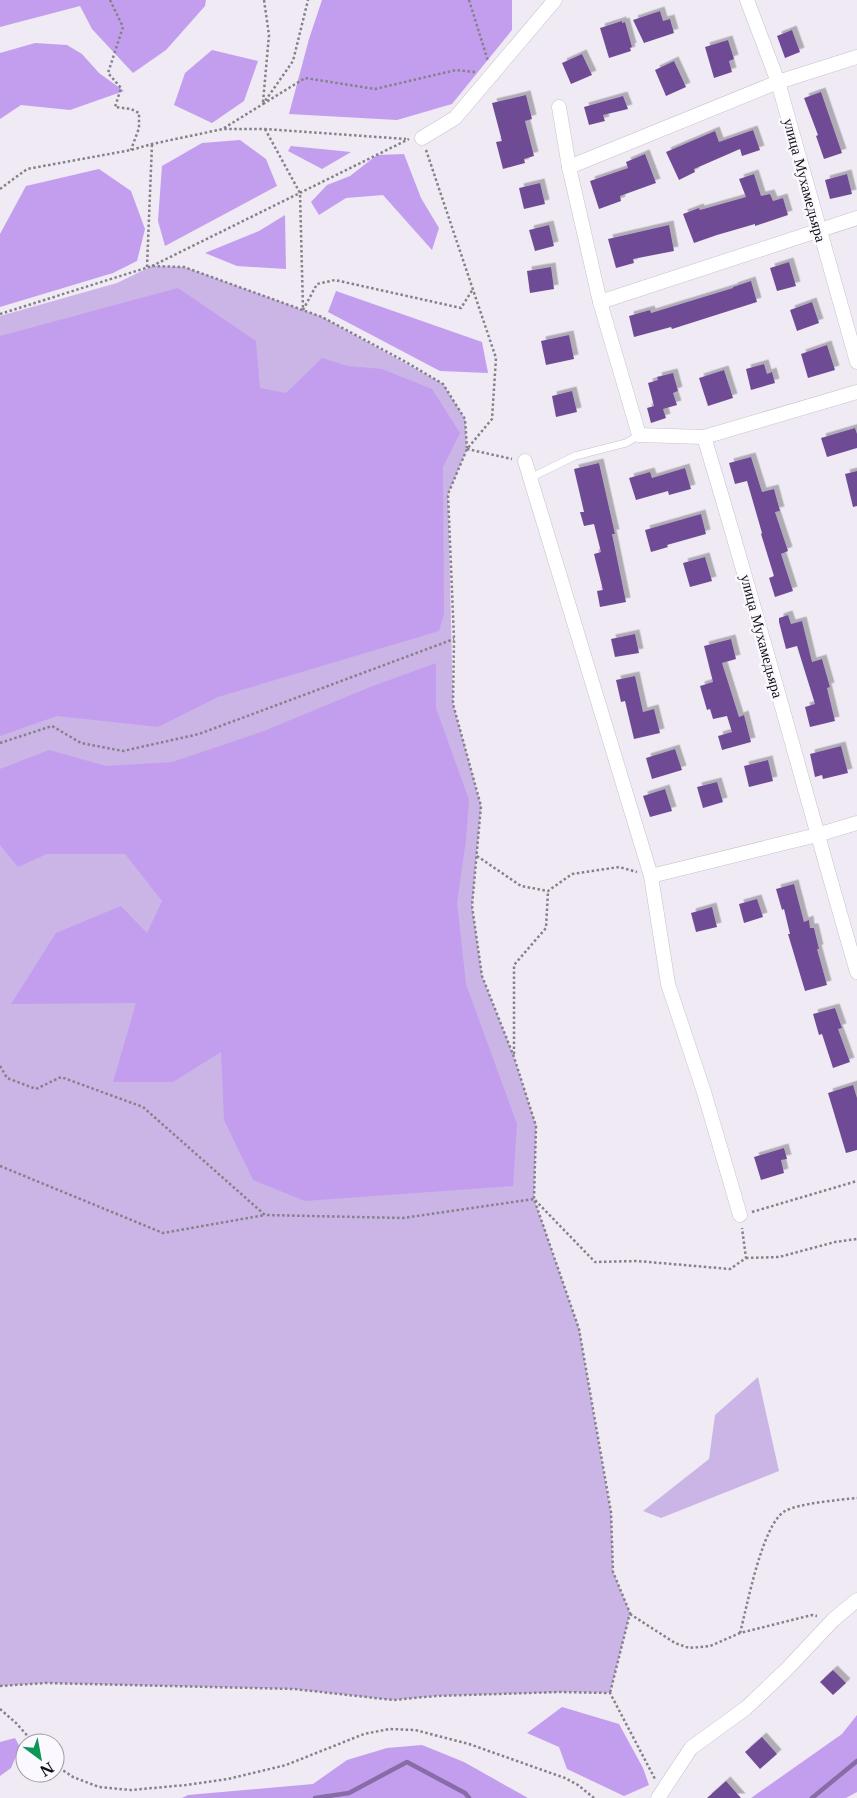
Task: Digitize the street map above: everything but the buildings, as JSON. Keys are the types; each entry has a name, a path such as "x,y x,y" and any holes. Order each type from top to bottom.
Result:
{"street":[{"path":"422,138 455,118 555,0"},
{"name":"улица Мухамедьяра","path":"747,0 778,82 857,362"},
{"path":"569,167 778,82 857,57"},
{"path":"559,107 569,167 600,302 639,435 704,437 857,392"},
{"path":"600,302 857,218"},
{"name":"улица Мухамедьяра","path":"704,437 741,559 817,836 857,972"},
{"path":"525,461 650,876 668,984 704,1092 740,1216"},
{"path":"650,876 817,836 857,823"},
{"path":"660,1795 691,1748 746,1708 787,1669 833,1620 857,1600"}],"lane":[{"path":"530,478 575,456 626,443 639,435"}],"path":[{"path":"110,0 123,27 108,73 121,88 115,107 131,109 139,113 140,128 131,150"},
{"path":"263,104 270,35 264,0"},
{"path":"263,104 293,61 308,0"},
{"path":"223,129 305,78 375,90 456,70 492,74 469,0"},
{"path":"0,189 27,169 131,150 223,129 265,129 407,139 422,138 496,358 492,419 467,449 448,494 454,639 452,704 481,806 472,906 482,976 514,1056 536,1126 534,1199 579,1328 611,1512 613,1572 630,1614 675,1642 690,1648 710,1646 740,1633 812,1615 833,1620"},
{"path":"265,129 300,193 302,310"},
{"path":"0,314 152,266 407,139"},
{"path":"146,268 152,144"},
{"path":"152,266 184,268 322,317 406,362 443,384 465,419 467,449"},
{"path":"302,310 317,284 335,280 461,308 473,289"},
{"path":"467,449 525,461"},
{"path":"0,743 52,726 81,743 123,751 152,745 199,734 454,639"},
{"path":"477,856 521,886 548,892 572,874 619,867 650,876"},
{"path":"514,1056 514,965 546,928 548,892"},
{"path":"0,1066 7,1078 36,1089 61,1078 143,1107 265,1215"},
{"path":"0,1166 163,1233 265,1215 404,1218 534,1199"},
{"path":"746,1258 740,1216 857,1182"},
{"path":"534,1199 595,1262 637,1261 730,1269 746,1258 779,1256 835,1242 857,1239"},
{"path":"740,1633 763,1545 772,1525 784,1511 811,1504 857,1498"},
{"path":"630,1614 610,1693 660,1795"},
{"path":"0,1686 46,1683 294,1689 393,1700 436,1696 560,1692 610,1693"},
{"path":"0,1709 25,1733"},
{"path":"65,1772 73,1777 99,1787 131,1790 186,1785 228,1779 286,1765 372,1732 389,1729 415,1730 468,1744 565,1778 578,1785 594,1798"}],"shaded area":[{"path":"0,0 206,0 205,6 166,50 133,73 92,29 80,6 0,27"},
{"path":"322,0 512,0 512,30 452,104 397,120 289,114 309,39"},
{"path":"35,43 67,45 82,54 99,73 124,91 70,110 21,105 0,119 0,53"},
{"path":"212,50 258,61 244,101 212,123 174,105 185,73"},
{"path":"240,140 266,159 277,186 165,246 158,221 162,166 202,143"},
{"path":"291,146 351,152 322,169 288,151"},
{"path":"404,154 421,198 439,228 432,250 383,195 346,198 319,215 311,202 327,185 350,176 377,155"},
{"path":"99,169 131,191 145,229 137,261 113,273 0,307 0,234 26,186"},
{"path":"285,215 286,269 237,266 205,253 259,231"},
{"path":"152,266 184,267 322,317 443,384 465,419 467,449 448,494 453,704 481,806 472,906 482,976 514,1057 536,1126 534,1199 579,1329 611,1514 613,1572 630,1613 610,1693 571,1692 436,1696 393,1700 294,1689 46,1683 0,1686 0,316 117,283"},
{"path":"178,288 256,341 260,388 286,393 322,358 348,366 382,369 432,389 460,433 443,467 444,614 439,631 218,697 158,727 57,716 0,736 0,336"},
{"path":"336,291 482,342 488,373 440,371 328,312"},
{"path":"436,663 436,708 469,800 466,840 457,902 466,984 517,1124 513,1186 305,1201 253,1180 224,1120 221,1052 173,1082 113,1082 136,1003 11,1004 56,933 121,906 147,933 162,901 125,854 47,854 18,867 0,845 0,769 49,750 106,766 172,762 264,731 370,687"},
{"path":"758,1377 779,1471 661,1518 643,1511 709,1459 715,1415"},
{"path":"562,1707 619,1724 643,1768 649,1785 624,1796 567,1769 559,1747 527,1733"},
{"path":"857,1715 857,1792 846,1798 751,1798 842,1734"},
{"path":"15,1738 15,1759 11,1768 0,1776 0,1742"},
{"path":"422,1745 464,1762 528,1798 182,1798 188,1795 313,1784 347,1760 387,1748"}],"waterway":[{"path":"812,1798 857,1761"},
{"path":"315,1798 349,1793 407,1762 465,1793 469,1798"}]}
